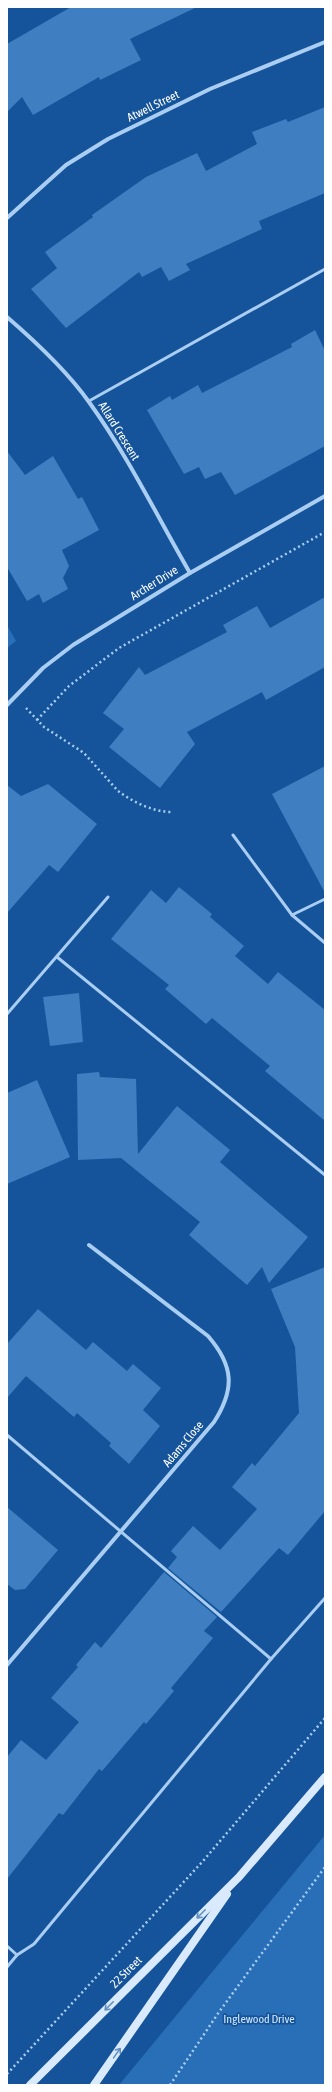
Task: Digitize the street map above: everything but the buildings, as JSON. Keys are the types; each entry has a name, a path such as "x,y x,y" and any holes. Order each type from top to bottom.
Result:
{"main road":[{"name":"22 Street","path":"30,2085 239,1877 325,1777"},
{"name":"22 Street","path":"94,2085 239,1877"}],"street":[{"name":"Atwell Street","path":"7,218 66,165 108,140 210,89 325,42"},
{"name":"Allard Crescent","path":"7,317 51,359 89,401 119,448 190,573"},
{"name":"Archer Drive","path":"7,705 43,668 73,645 190,573 325,496"},
{"name":"Adams Close","path":"7,1665 214,1422 223,1408 230,1377 226,1362 220,1350 208,1336 90,1245"}],"lane":[{"path":"89,401 325,269"},
{"path":"233,835 292,915 325,943"},
{"path":"7,1014 58,957 108,897"},
{"path":"292,915 325,899"},
{"path":"58,957 325,1175"},
{"path":"7,1435 120,1533 271,1660"},
{"path":"7,1967 17,1955 34,1944 271,1660 325,1598"},
{"path":"7,1946 17,1955"}],"path":[{"path":"37,720 69,686 119,648 325,532"},
{"path":"27,709 37,720 56,735 84,752 124,796 162,812 172,812"},
{"path":"7,2074 203,1861 325,1718"},
{"path":"170,2085 219,2012 325,1867"}],"green space":[{"path":"7,625 16,641 7,648"},
{"name":"Inglewood Drive","path":"325,1835 325,2085 119,2085"}]}
